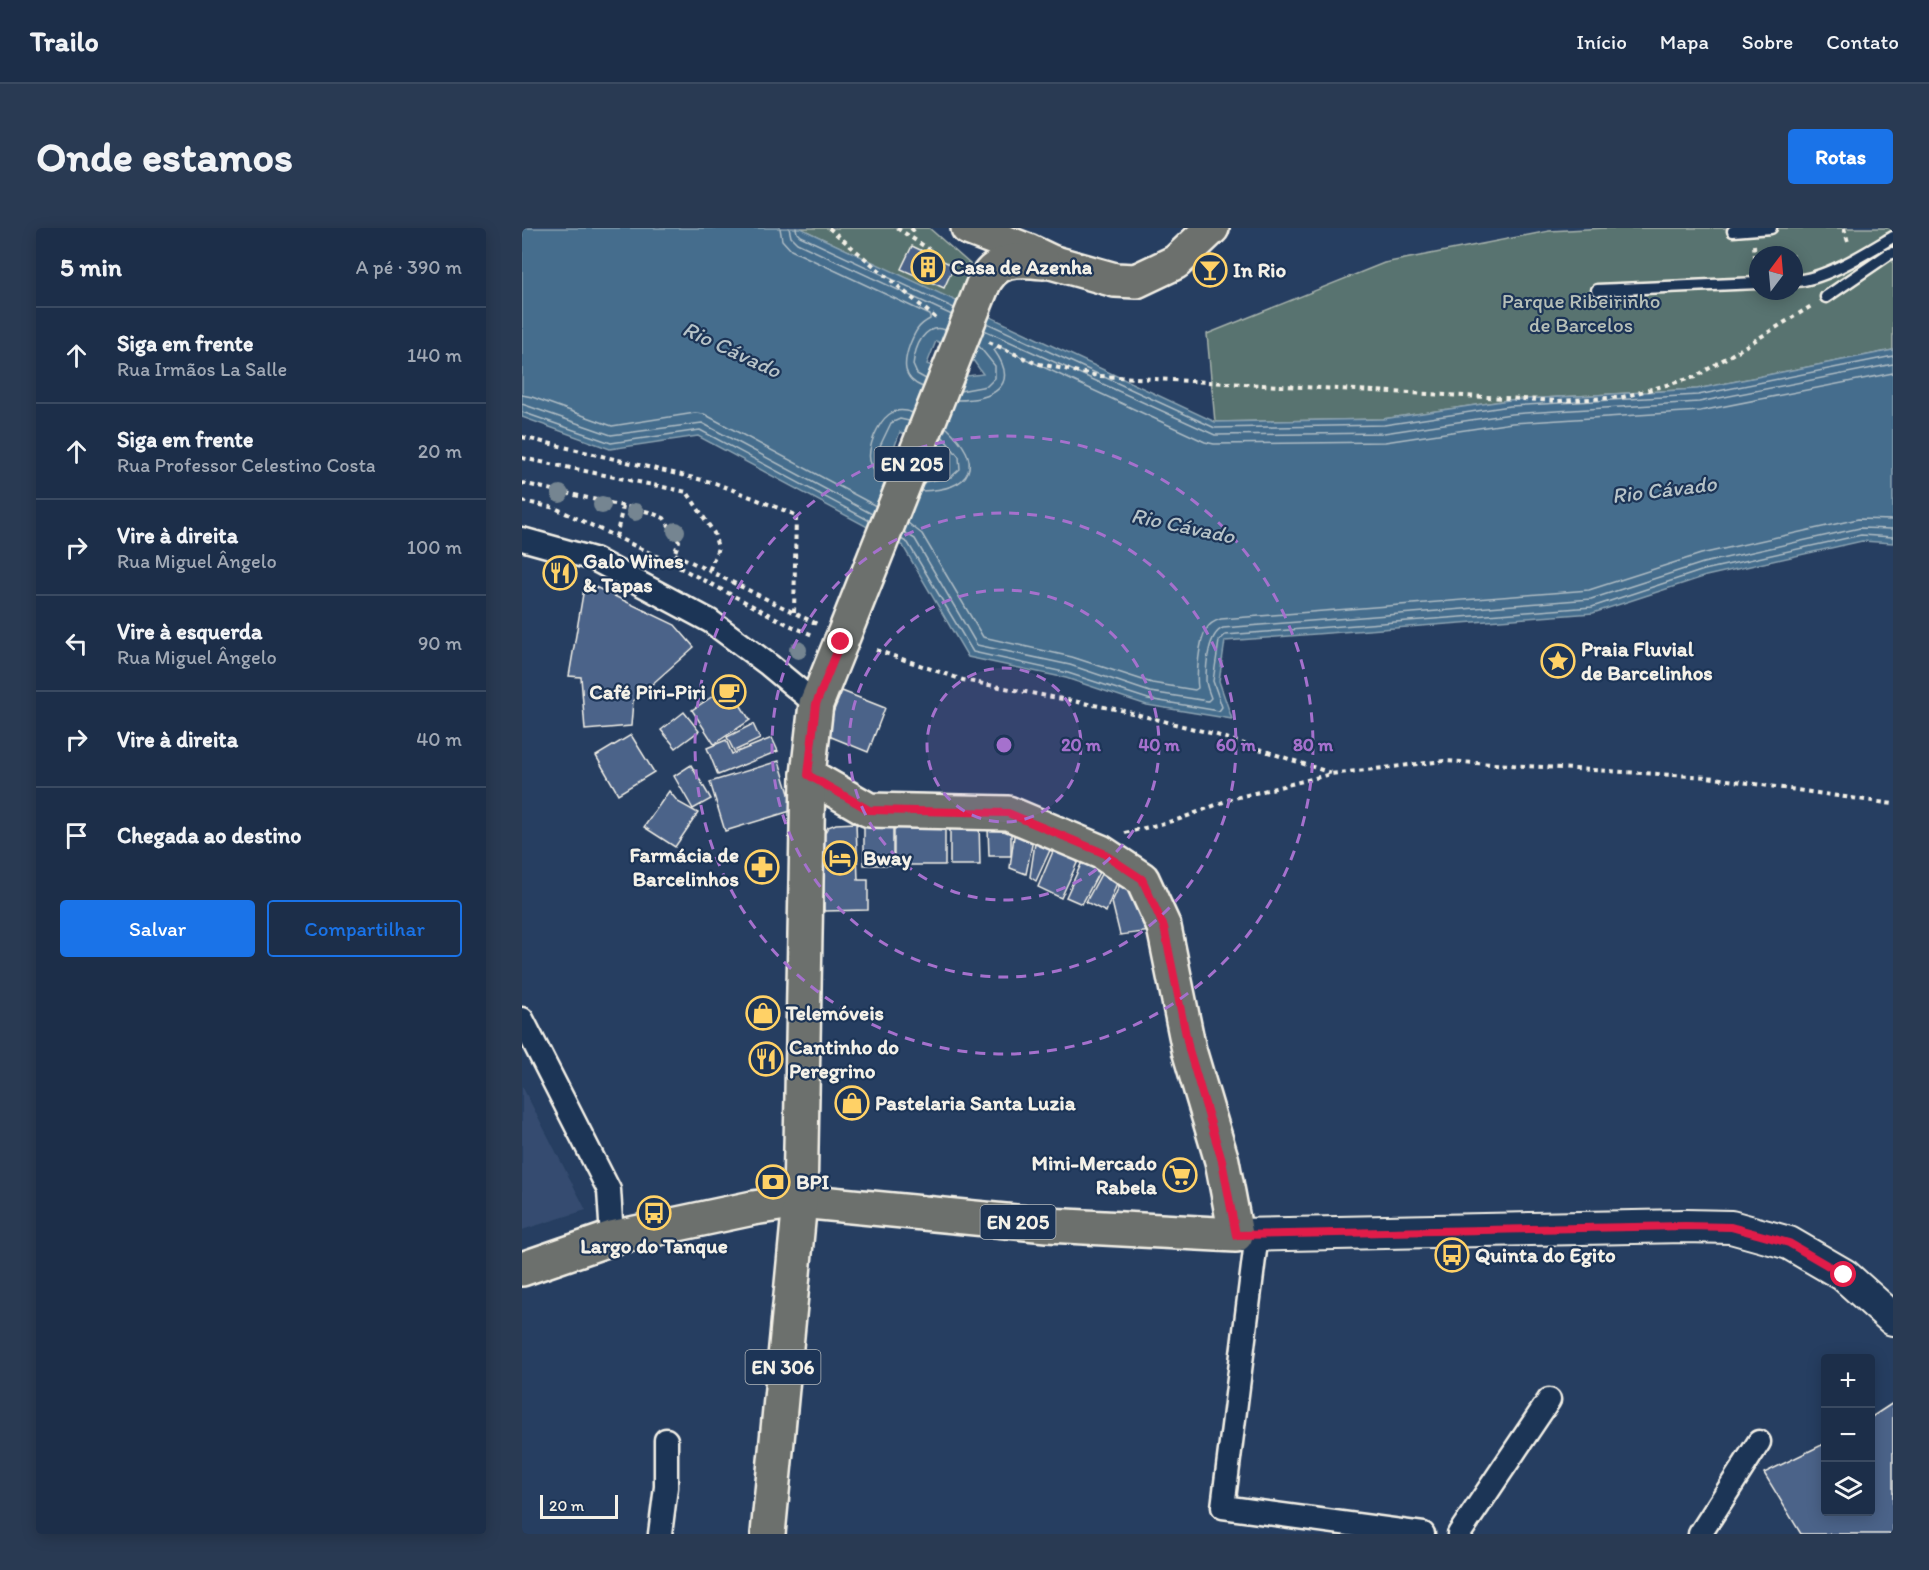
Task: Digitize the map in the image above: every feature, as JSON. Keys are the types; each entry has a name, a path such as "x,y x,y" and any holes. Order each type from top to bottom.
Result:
{"main road":[{"path":"968,228 1051,262 1115,280 1136,281 1176,262 1209,229"},
{"path":"968,228 982,257 984,282"},
{"path":"984,282 1002,263 1017,259 1051,262"},
{"name":"EN 205","path":"800,1201 808,775 816,704 828,636 984,282"},
{"path":"808,775 869,810 1008,813 1101,852 1142,879 1164,927 1189,1050 1222,1161 1247,1234 1731,1227 1789,1243 1844,1275 1893,1319"},
{"name":"EN 205","path":"522,1269 612,1238 753,1208 800,1201 1047,1225 1247,1234"},
{"name":"EN 306","path":"768,1534 800,1201"}],"street":[{"path":"522,539 594,559 710,621 816,704"},
{"path":"522,1019 609,1190 612,1238"},
{"path":"1247,1234 1223,1507 1423,1534"},
{"path":"1460,1534 1549,1400"},
{"path":"660,1534 666,1487 666,1440"},
{"path":"1700,1534 1759,1442"}],"lane":[{"path":"1733,231 1771,228"},
{"path":"1803,281 1853,260 1893,237"},
{"path":"1827,297 1889,254 1893,254"},
{"path":"1597,290 1749,283"}],"path":[{"path":"829,228 934,318 944,323"},
{"path":"897,228 933,252 933,256"},
{"path":"1753,230 1755,246"},
{"path":"985,340 1035,363 1098,376 1558,401 1623,397 1695,377 1827,297"},
{"path":"522,437 715,483 796,515 794,613"},
{"path":"522,458 687,492 714,533 718,548 709,571"},
{"path":"522,483 649,512 664,518 679,541 671,563"},
{"path":"522,501 555,508 671,563 789,625 828,636"},
{"path":"616,537 623,506"},
{"path":"675,554 794,613 828,636"},
{"path":"876,650 963,680 1120,710 1214,734 1331,774"},
{"path":"1101,852 1127,831 1180,819 1231,799 1331,774 1444,761 1707,777 1893,804"}],"shaded area":[{"path":"522,1086 586,1210 522,1230"}],"green space":[{"path":"800,228 929,228 970,264 962,305"},
{"name":"Parque Ribeirinho de Barcelos","path":"1605,228 1893,228 1893,350 1697,389 1509,400 1383,419 1215,422 1207,334 1384,263 1549,231"}],"water":[{"name":"Rio Cávado","path":"522,228 800,228 1215,422 1383,419 1509,400 1697,389 1893,350 1893,543 1862,541 1706,576 1593,613 1225,641 1219,681 1232,719 1147,705 1066,678 968,657 903,546 698,436 610,449 522,417","holes":["936,341 968,353 983,374 959,377 927,364","900,432 932,444 948,465 922,468 891,456"]}],"building":[{"name":"Casa de Azenha","path":"912,246 954,266 944,288 901,269"},
{"path":"585,582 675,625 694,647 633,701 631,726 585,730 581,677 569,676"},
{"path":"728,686 750,720 714,744 692,710"},
{"path":"842,691 885,708 868,752 824,734"},
{"path":"684,712 699,731 676,748 661,730"},
{"path":"753,724 760,739 734,751 727,737"},
{"path":"631,735 654,772 618,794 596,756"},
{"path":"772,738 778,751 718,775 707,748 726,740 732,754"},
{"path":"779,761 794,810 725,831 710,782"},
{"path":"691,765 711,799 693,809 674,776"},
{"path":"669,791 678,802 698,813 675,847 644,827"},
{"path":"864,821 893,821 893,865 864,865"},
{"path":"894,821 945,821 945,865 894,865"},
{"path":"950,822 979,822 980,865 950,865"},
{"name":"Bway","path":"856,823 858,880 868,880 868,910 824,911 823,836 828,827 836,824"},
{"path":"988,828 1011,828 1011,856 989,856"},
{"path":"1015,828 1035,830 1026,874 1010,868"},
{"path":"1037,830 1056,837 1036,881 1030,877"},
{"path":"1059,837 1084,848 1061,898 1038,887"},
{"path":"1088,849 1105,861 1082,904 1066,897"},
{"path":"1106,865 1121,872 1106,912 1086,902"},
{"path":"1125,873 1160,930 1120,935 1112,902"},
{"path":"1893,1403 1893,1534 1801,1534 1764,1473 1821,1445 1821,1516 1875,1516 1875,1415"}],"place":[{"name":"Casa de Azenha","path":"928,267"},
{"name":"In Rio","path":"1210,270"},
{"name":"Galo Wines & Tapas","path":"560,573"},
{"name":"Praia Fluvial de Barcelinhos","path":"1558,661"},
{"name":"Café Piri-Piri","path":"729,692"},
{"name":"Bway","path":"840,858"},
{"name":"Farmácia de Barcelinhos","path":"762,867"},
{"name":"Telemóveis","path":"763,1013"},
{"name":"Cantinho do Peregrino","path":"766,1059"},
{"name":"Pastelaria Santa Luzia","path":"852,1103"},
{"name":"Mini-Mercado Rabela","path":"1180,1175"},
{"name":"BPI","path":"773,1182"},
{"name":"Largo do Tanque","path":"654,1213"},
{"name":"Quinta do Egito","path":"1452,1255"}],"route":[{"path":"841,642 816,704 808,775 869,810 1008,813 1101,852 1142,879 1164,927 1189,1050 1222,1161 1236,1235 1731,1227 1789,1243 1844,1275"}]}
